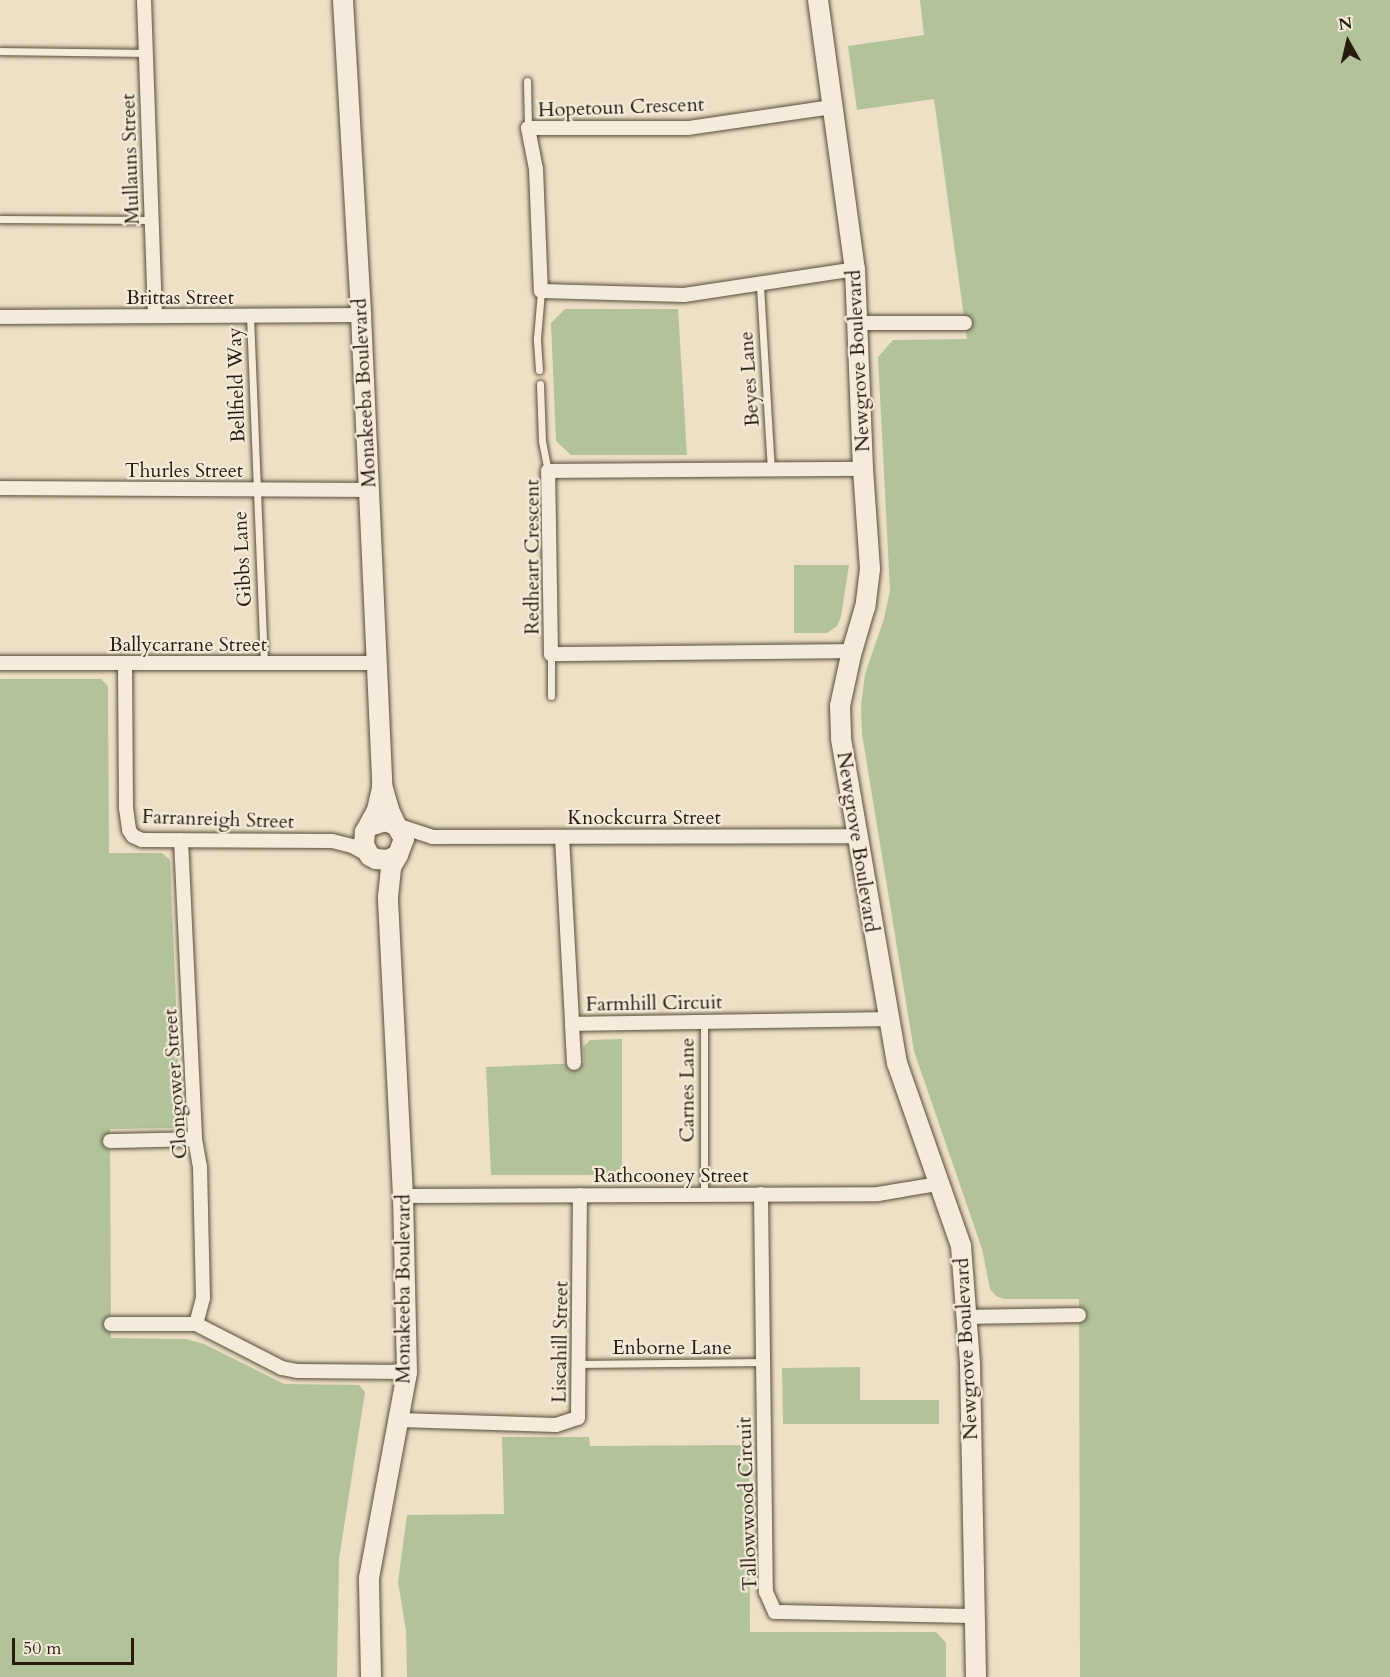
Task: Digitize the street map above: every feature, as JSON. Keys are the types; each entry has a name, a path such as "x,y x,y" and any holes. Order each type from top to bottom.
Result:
{"street":[{"name":"Mullauns Street","path":"144,0 155,316"},
{"name":"Monakeeba Boulevard","path":"343,0 361,315 382,785 388,810 396,825"},
{"name":"Newgrove Boulevard","path":"818,0 855,269 863,470 870,569 865,608 852,651 840,706 841,740 897,1062 961,1246 967,1317 976,1677"},
{"name":"Hopetoun Crescent","path":"541,291 536,169 528,128 688,128 832,107"},
{"path":"541,291 684,295 760,286 855,269"},
{"name":"Brittas Street","path":"0,317 361,315"},
{"path":"857,323 965,323"},
{"name":"Redheart Crescent","path":"852,651 551,654 548,471 863,470"},
{"name":"Thurles Street","path":"0,488 369,490"},
{"name":"Ballycarrane Street","path":"0,663 377,663"},
{"name":"Farranreigh Street","path":"125,664 129,830 133,836 142,840 332,841 352,846 370,856"},
{"name":"Monakeeba Boulevard","path":"369,826 382,785"},
{"path":"385,821 396,825 404,839 398,855 388,860 370,856 364,845 369,826 385,821"},
{"name":"Knockcurra Street","path":"396,825 432,837 857,836"},
{"name":"Farranreigh Street","path":"332,841 369,826"},
{"name":"Knockcurra Street","path":"398,855 432,837"},
{"name":"Farmhill Circuit","path":"562,837 572,1024 888,1019"},
{"name":"Clongower Street","path":"181,840 195,1139 200,1166 203,1298 196,1324"},
{"name":"Monakeeba Boulevard","path":"372,1677 369,1578 400,1420 407,1372 403,1196 388,897 391,867 398,855"},
{"name":"Monakeeba Boulevard","path":"370,856 378,867 388,897"},
{"path":"572,1024 574,1063"},
{"path":"110,1141 195,1139"},
{"name":"Rathcooney Street","path":"403,1196 878,1194 938,1184"},
{"name":"Tallowwood Circuit","path":"761,1194 766,1592 775,1612 975,1616"},
{"name":"Liscahill Street","path":"400,1420 556,1425 578,1418 580,1195"},
{"path":"967,1317 1079,1315"},
{"path":"111,1324 196,1324 282,1368 298,1371 407,1372"}],"lane":[{"path":"0,51 146,53"},
{"path":"526,81 528,128"},
{"path":"0,219 152,220"},
{"name":"Beyes Lane","path":"760,286 771,469"},
{"path":"539,370 537,338 541,291"},
{"name":"Bellfield Way","path":"250,316 255,489"},
{"path":"540,384 542,441 548,471"},
{"name":"Gibbs Lane","path":"255,489 264,664"},
{"path":"551,654 551,696"},
{"name":"Carnes Lane","path":"704,1022 704,1194"},
{"name":"Enborne Lane","path":"580,1364 763,1362"}],"green space":[{"path":"920,0 1390,0 1390,1677 1080,1677 1079,1299 1004,1299 996,1296 990,1289 982,1249 914,1051 862,734 861,706 865,674 884,619 890,590 878,357 893,340 967,339 934,99 857,110 848,46 924,35"},
{"path":"565,309 678,309 687,455 571,455 556,441 551,323"},
{"path":"794,565 849,565 841,617 837,626 827,633 794,633"},
{"path":"0,679 101,679 108,686 109,853 162,853 170,860 181,1121 174,1128 110,1129 111,1338 186,1339 204,1344 284,1384 359,1385 365,1392 339,1559 337,1677 0,1677"},
{"path":"622,1039 622,1175 491,1175 486,1067 584,1063 583,1047 590,1040"},
{"path":"860,1367 860,1400 939,1400 939,1424 783,1424 782,1368"},
{"path":"502,1437 589,1437 590,1446 749,1445 750,1632 936,1632 946,1643 946,1677 407,1677 406,1631 398,1582 407,1515 504,1514"}]}
